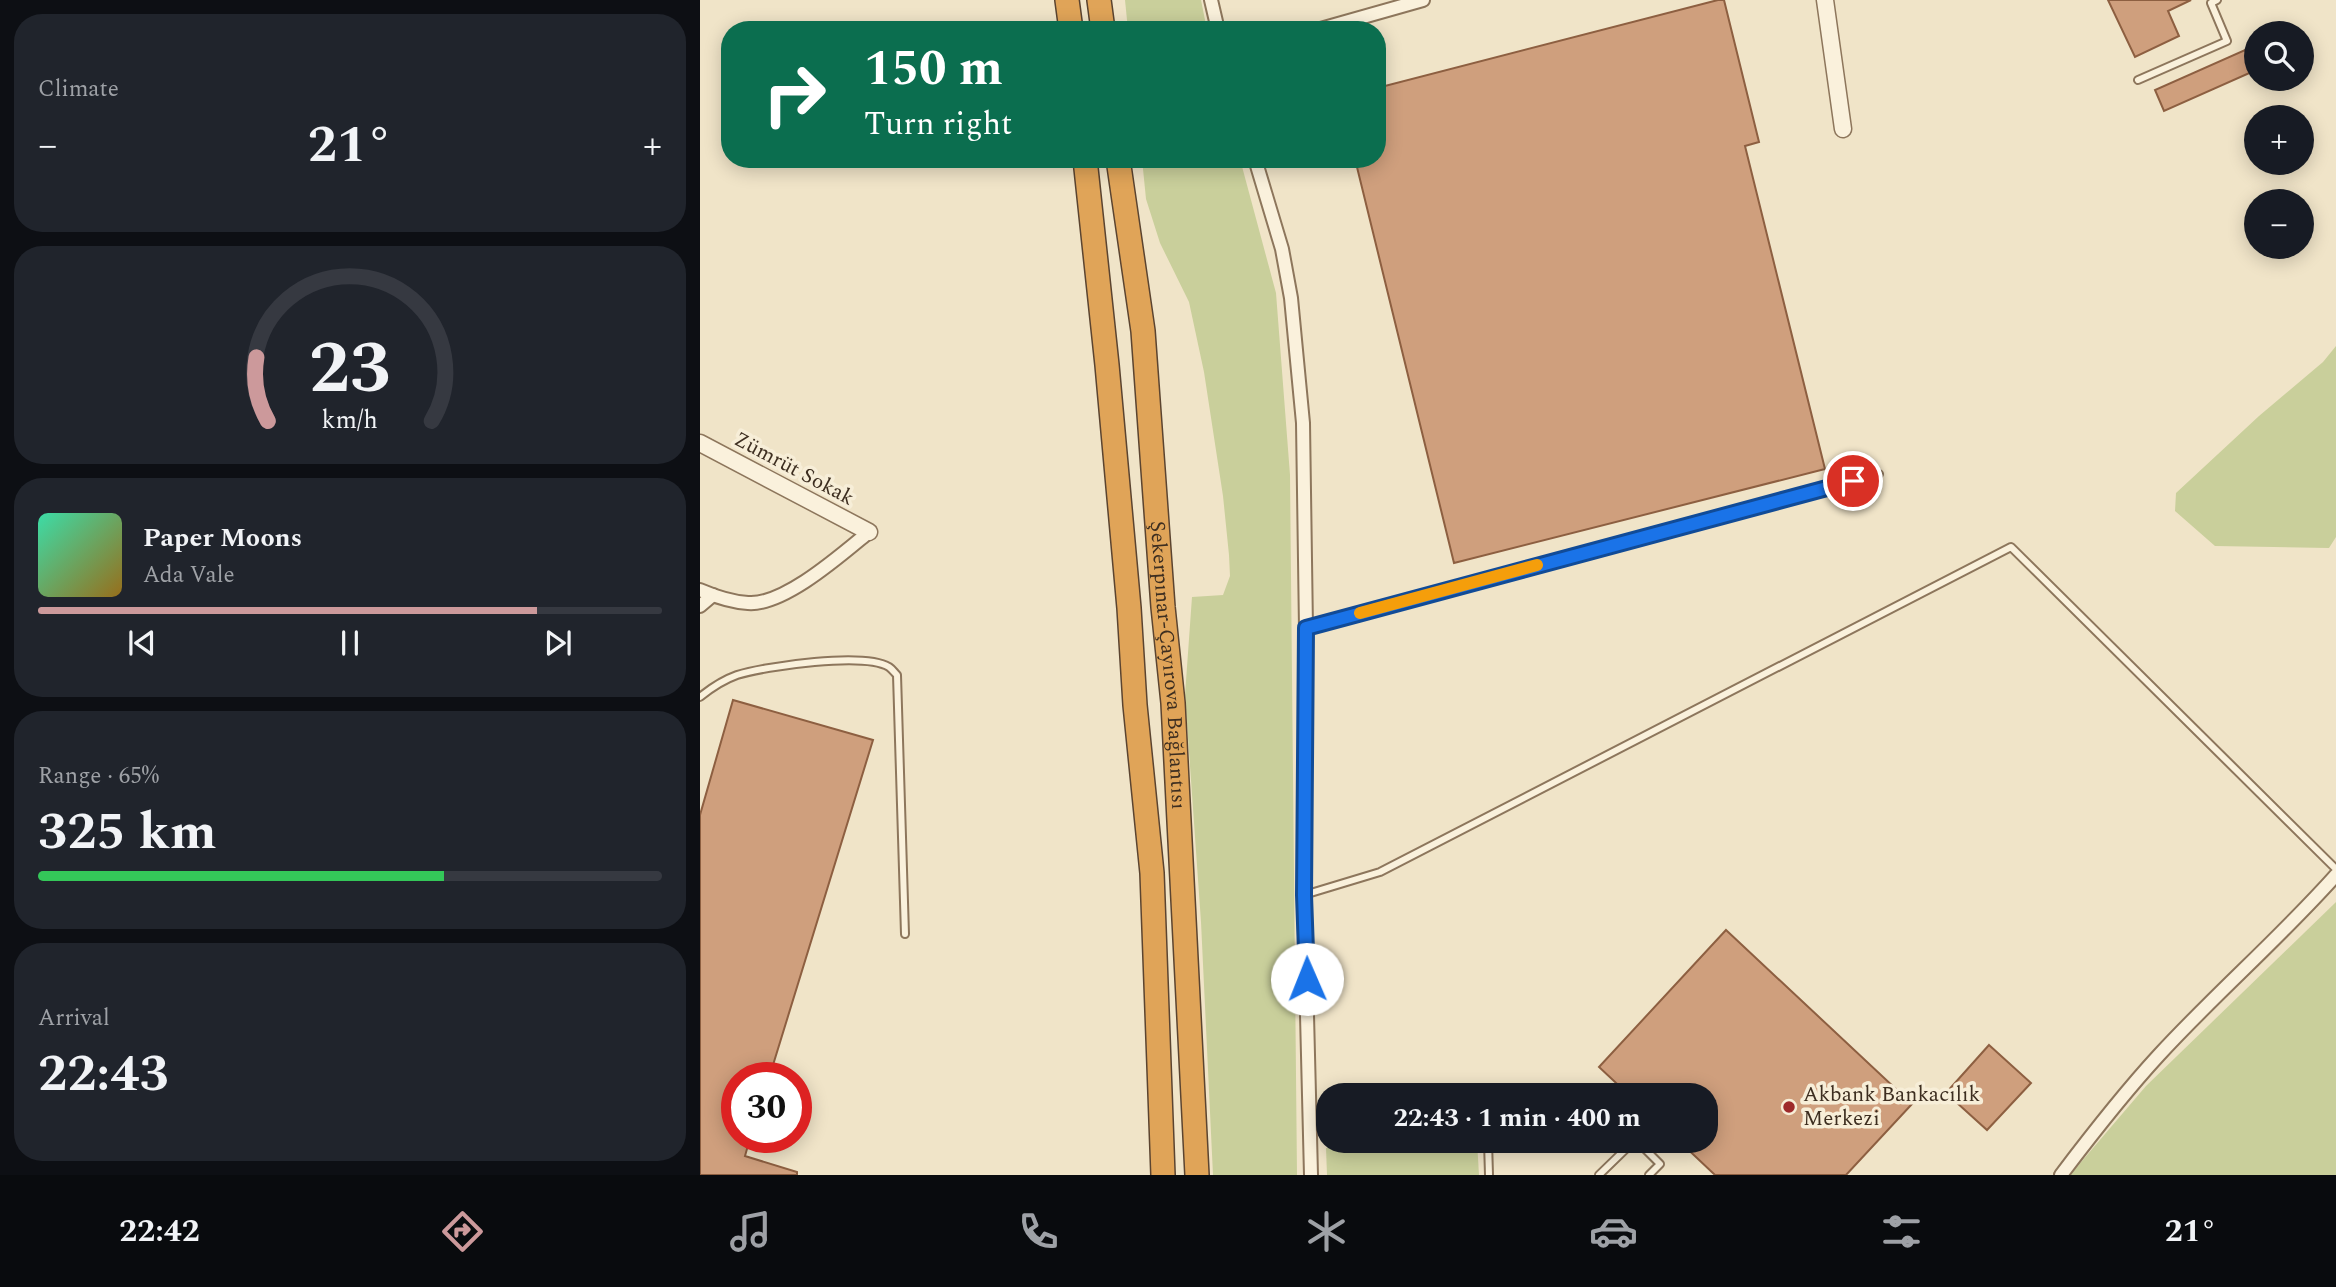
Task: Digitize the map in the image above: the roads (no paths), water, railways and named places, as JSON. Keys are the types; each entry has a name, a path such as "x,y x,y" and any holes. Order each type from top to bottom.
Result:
{"highway":[{"path":"1067,0 1069,21"},
{"path":"1099,0 1102,21"},
{"name":"Şekerpınar-Çayırova Bağlantısı","path":"1086,168 1107,365 1128,594 1135,705 1152,873 1159,1044"},
{"name":"Şekerpınar-Çayırova Bağlantısı","path":"1119,168 1143,331 1163,607 1173,703 1197,1175"},
{"path":"1159,1044 1163,1175"},
{"path":"1159,1044 1170,1175"}],"street":[{"path":"1211,0 1215,21"},
{"path":"1825,0 1843,129"},
{"path":"1348,21 1417,1"},
{"path":"1258,168 1282,249 1292,299 1303,423 1306,628 1304,895 1311,1175"},
{"name":"Zümrüt Sokak","path":"700,443 869,532"},
{"path":"700,590 748,604 774,599 830,564 869,532"},
{"path":"700,606 713,595"},
{"path":"2061,1175 2113,1107 2160,1053 2298,917 2336,875"}],"lane":[{"path":"2138,80 2227,41 2211,3 2217,0"},
{"path":"1306,628 1879,474"},
{"path":"1304,895 1380,872 2011,547 2336,869"},
{"path":"700,697 714,686 738,675 800,662 854,661 887,666 897,675 905,934"},
{"path":"1488,1153 1489,1175"},
{"path":"1599,1175 1623,1153"},
{"path":"1648,1175 1660,1164 1649,1153"}],"place":[{"name":"Akbank Bankacılık Merkezi","path":"1789,1107"}]}
